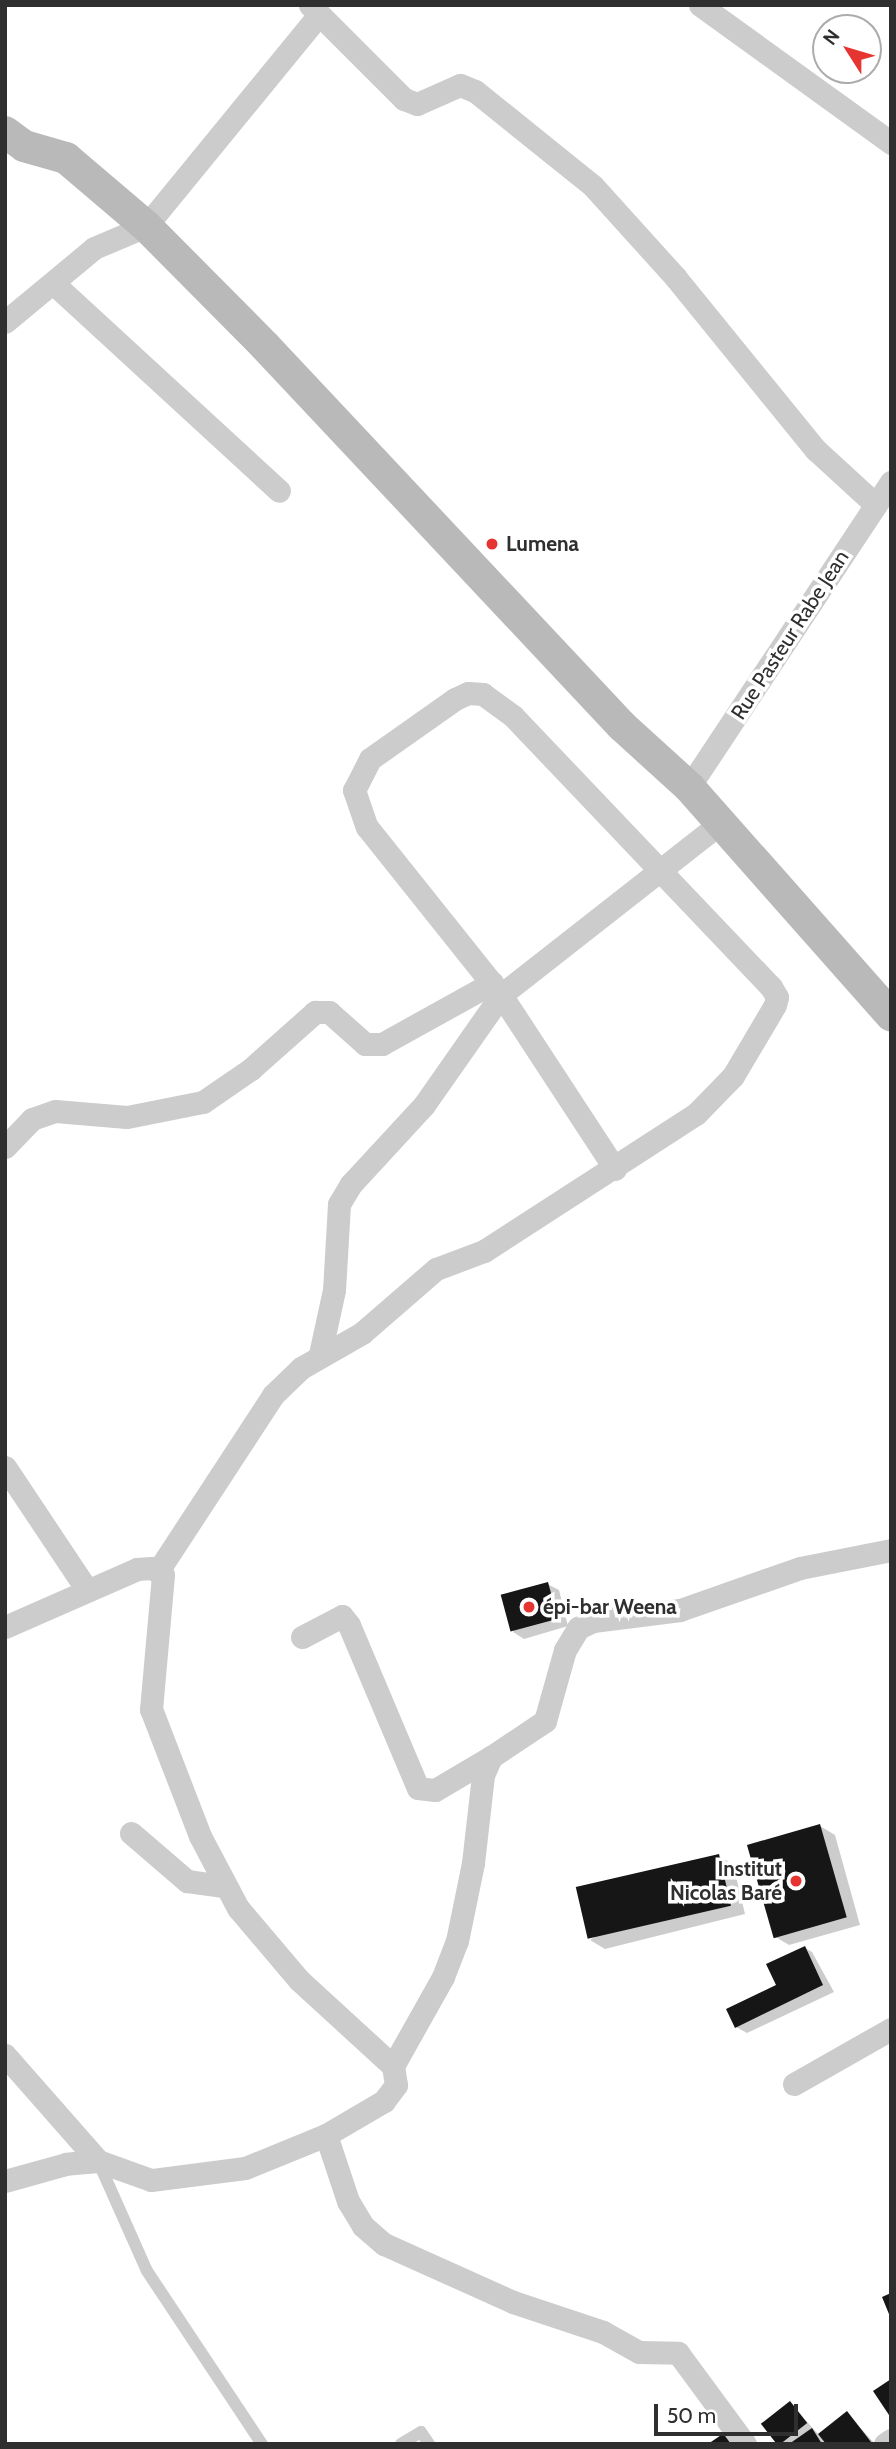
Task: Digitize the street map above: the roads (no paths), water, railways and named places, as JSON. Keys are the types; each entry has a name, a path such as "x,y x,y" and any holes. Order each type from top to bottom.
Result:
{"main road":[{"path":"5,132 24,146 66,158 146,226 265,346 622,726 689,787 891,1015"}],"street":[{"path":"700,5 891,143"},
{"path":"5,323 94,248 146,226 314,10 359,50 404,99 417,104 460,86 474,91 593,186 676,278 816,450 876,505"},
{"path":"53,283 279,491"},
{"name":"Rue Pasteur Rabe Jean","path":"689,787 891,482"},
{"path":"159,1571 273,1395 320,1354 362,1333 436,1269 484,1251 615,1169 720,1094 777,997 499,704 468,692 370,758 354,790 367,827 497,989 615,1169"},
{"path":"5,1147 32,1119 55,1111 127,1117 203,1102 251,1069 314,1012 329,1012 365,1044 382,1044 497,989 658,872 720,823"},
{"path":"320,1354 334,1290 339,1204 351,1184 424,1105 497,989"},
{"path":"5,1467 88,1590"},
{"path":"302,1637 342,1616 349,1625 418,1788 435,1790 545,1721 565,1650 578,1628 593,1621 680,1610 800,1568 891,1550"},
{"path":"5,1626 137,1569 159,1571"},
{"path":"159,1571 165,1581 152,1709 222,1886 299,1980 393,2066"},
{"path":"5,2181 65,2164 98,2161 151,2180 245,2168 326,2135 384,2101 396,2085 393,2066 443,1977 457,1941 473,1863 483,1774 491,1757"},
{"path":"131,1833 187,1881 222,1886"},
{"path":"794,2084 891,2029"},
{"path":"5,2055 98,2161"},
{"path":"326,2135 348,2201 363,2226 384,2244 513,2302 603,2332 639,2352 678,2353 746,2444"},
{"path":"885,2444 891,2440"}],"lane":[{"path":"98,2161 147,2271 262,2444"},
{"path":"401,2444 421,2432 429,2444"}],"place":[{"name":"Lumena","path":"492,544"},
{"name":"épi-bar Weena","path":"529,1607"},
{"name":"Institut Nicolas Baré","path":"796,1881"}]}
